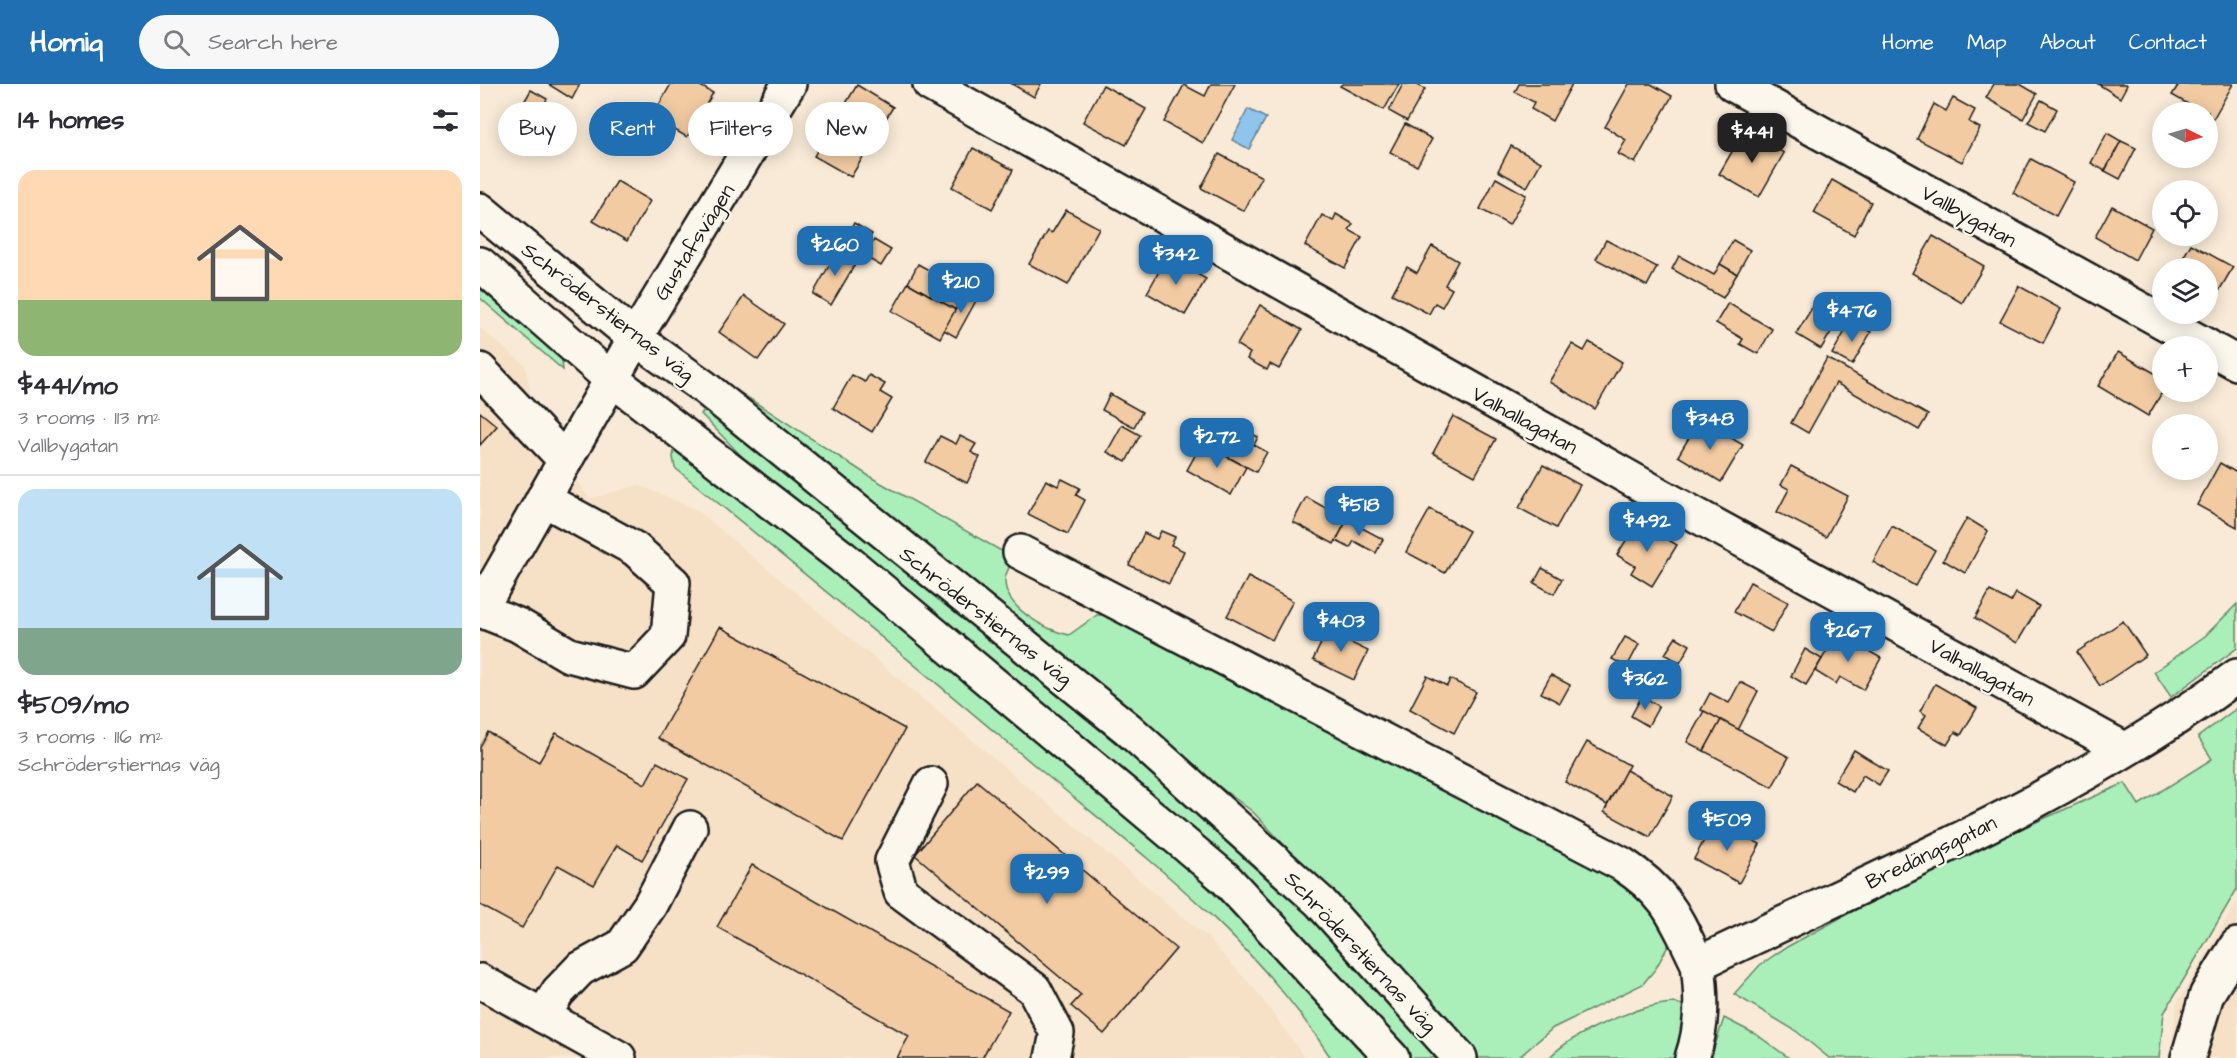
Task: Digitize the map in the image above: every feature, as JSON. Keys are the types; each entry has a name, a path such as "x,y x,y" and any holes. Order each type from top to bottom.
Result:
{"street":[{"name":"Gustafsvägen","path":"611,379 789,84"},
{"name":"Valhallagatan","path":"930,84 1665,498 2124,749"},
{"name":"Vallbygatan","path":"1732,84 2188,336"},
{"name":"Schröderstiernas väg","path":"480,210 635,338 704,387 1128,729 1320,902 1460,1058"},
{"name":"Schröderstiernas väg","path":"480,264 611,379 842,557 1225,878 1392,1058"},
{"name":"Vallbygatan","path":"2218,353 2237,363"},
{"path":"480,370 565,460"},
{"path":"543,499 635,549 673,583 668,636 634,672 569,655 518,625 480,610 489,574 543,499 611,379"},
{"path":"1020,552 1622,864 1644,879 1661,895 1674,914 1698,964 1702,997 1700,1035 1692,1058"},
{"name":"Bredängsgatan","path":"1698,964 2005,817 2197,705 2237,676"},
{"path":"931,783 892,861 901,892 1034,989 1057,1033 1053,1058"},
{"path":"543,1016 558,992 580,969 622,946 650,905 690,828"},
{"path":"2188,1058 2207,994 2237,945"},
{"path":"480,981 619,1058"}],"shaded area":[{"path":"480,328 525,365 535,416 589,499 639,485 697,510 1207,937 1258,993 1305,1058 480,1058"},
{"path":"2237,902 2237,1058 2170,1058 2177,1003"}],"green space":[{"path":"480,275 561,353 563,370 480,298"},
{"path":"730,386 872,478 1014,558 1005,577 1007,590 1011,600 1038,623 1069,635 1097,615 1104,615 1620,879 1674,935 1656,968 1643,984 1553,1028 1518,1058 1475,1058 1346,910 1253,812 1164,745 788,437"},
{"path":"706,407 1269,869 1441,1058 1405,1058 754,469 701,414"},
{"path":"676,440 1193,873 1269,949 1367,1058 1331,1058 1301,1015 1268,974 1197,902 1120,835 675,468 673,457"},
{"path":"2237,604 2237,648 2171,697 2154,672 2205,636"},
{"path":"2237,708 2237,889 2164,1013 2159,1058 1829,1058 1796,1031 1734,994 1760,965 1785,948 1936,866 2125,783 2139,805 2212,759 2198,737"},
{"path":"1675,1003 1697,1009 1679,1058 1549,1058 1573,1039 1626,1014 1644,1008"},
{"path":"1724,1018 1757,1035 1789,1058 1711,1058"}],"water":[{"path":"1248,109 1266,118 1249,149 1232,140"}],"building":[{"path":"548,84 580,84 572,99"},
{"path":"671,84 697,84 713,93 708,102 688,102 687,137 676,131 676,102 661,102"},
{"path":"1012,84 1041,84 1034,97"},
{"path":"1211,84 1235,84 1203,143 1164,122 1184,85 1205,96"},
{"path":"1342,84 1399,84 1384,110 1340,86"},
{"path":"1403,84 1416,84 1425,89 1407,121 1389,111"},
{"path":"1519,84 1572,84 1552,121 1531,109 1534,102 1515,92"},
{"path":"1629,84 1651,84 1672,96 1635,163 1618,154 1626,140 1605,127"},
{"path":"1994,84 2020,84 2037,94 2023,119 1986,98"},
{"path":"2098,84 2126,84 2127,85 2120,98"},
{"path":"2179,84 2233,84 2218,110 2218,102 2184,102 2172,95"},
{"path":"857,85 885,102 847,102"},
{"path":"1103,85 1146,109 1126,145 1083,122"},
{"path":"531,90 547,99 545,102 524,102"},
{"path":"1953,98 1975,110 1969,122 1980,128 1962,162 1917,139 1934,104 1946,111"},
{"path":"2041,100 2057,109 2045,131 2028,122"},
{"path":"1405,124 1432,139 1417,166 1390,152"},
{"path":"1744,131 1784,153 1759,197 1719,174"},
{"path":"2107,133 2121,141 2105,171 2091,163"},
{"path":"2121,141 2136,148 2120,179 2105,171"},
{"path":"1511,146 1541,162 1527,187 1498,171"},
{"path":"973,148 1013,170 992,209 952,187"},
{"path":"1219,154 1262,177 1244,211 1201,188"},
{"path":"814,156 864,156 851,177"},
{"path":"2031,159 2074,182 2056,216 2013,193"},
{"path":"1496,178 1526,195 1509,225 1480,209"},
{"path":"1832,180 1871,202 1854,235 1814,213"},
{"path":"617,181 650,201 627,241 593,221"},
{"path":"2112,206 2152,228 2135,260 2095,237"},
{"path":"1066,210 1099,228 1068,285 1029,264 1048,231 1052,233"},
{"path":"1336,214 1353,224 1349,230 1362,237 1345,268 1305,246 1322,215 1333,221"},
{"path":"854,223 872,234 857,257 840,246"},
{"path":"1933,236 1984,266 1962,303 1912,273"},
{"path":"874,240 891,250 881,266 864,256"},
{"path":"1606,240 1657,267 1647,286 1596,259"},
{"path":"1733,240 1750,250 1737,274 1720,264"},
{"path":"1432,246 1458,261 1445,285 1452,289 1442,307 1435,303 1429,314 1392,294 1407,267 1417,273"},
{"path":"2190,246 2195,246 2217,258 2183,258"},
{"path":"838,250 857,261 831,305 813,294"},
{"path":"1679,256 1714,275 1720,264 1737,274 1723,298 1672,269"},
{"path":"1167,257 1206,279 1185,315 1147,293"},
{"path":"2218,259 2233,267 2218,293"},
{"path":"918,264 966,291 956,310 908,283"},
{"path":"908,283 956,310 940,338 892,311"},
{"path":"2019,286 2061,309 2043,343 2000,321"},
{"path":"966,291 978,297 956,337 944,330"},
{"path":"744,296 784,324 758,360 719,332"},
{"path":"1728,303 1772,329 1758,354 1740,344 1743,339 1716,323"},
{"path":"1260,305 1302,330 1279,369 1270,364 1267,370 1247,359 1250,353 1237,345"},
{"path":"1813,306 1838,320 1821,349 1796,334"},
{"path":"1851,321 1871,332 1852,365 1832,354"},
{"path":"1589,342 1622,362 1595,409 1549,382 1572,344 1584,351"},
{"path":"2118,352 2152,372 2152,402 2156,402 2148,416 2098,386"},
{"path":"1827,358 1928,415 1919,430 1836,383 1808,433 1791,423"},
{"path":"852,375 865,382 869,375 885,384 880,392 892,399 872,432 833,408"},
{"path":"1110,394 1142,412 1134,427 1102,410"},
{"path":"480,412 497,426 480,445"},
{"path":"1453,416 1496,439 1475,476 1433,453"},
{"path":"1700,419 1743,445 1721,482 1678,456"},
{"path":"1230,421 1258,437 1254,445 1267,452 1256,472 1215,450"},
{"path":"1122,425 1140,435 1126,462 1107,452"},
{"path":"940,436 956,444 960,436 976,444 971,452 980,457 967,483 926,462"},
{"path":"1202,443 1246,467 1231,495 1187,470"},
{"path":"2220,463 2237,473 2237,527 2197,505 2211,480 2218,480"},
{"path":"1543,465 1580,485 1556,528 1519,508"},
{"path":"1791,466 1848,496 1826,537 1777,512 1789,489 1781,485"},
{"path":"1062,479 1080,488 1076,495 1085,500 1068,534 1028,514 1046,480 1058,486"},
{"path":"1306,497 1347,520 1334,544 1293,522"},
{"path":"1430,509 1469,531 1445,573 1406,552"},
{"path":"1967,518 1988,531 1965,573 1943,560"},
{"path":"1347,520 1383,539 1376,553 1354,541 1350,548 1336,541"},
{"path":"1638,521 1677,545 1652,586 1631,573 1635,566 1617,555"},
{"path":"1892,526 1935,550 1915,586 1873,562"},
{"path":"1161,531 1175,537 1171,545 1184,551 1169,584 1129,565 1144,533 1157,539"},
{"path":"1542,568 1562,579 1554,594 1534,583"},
{"path":"1248,577 1293,601 1272,640 1227,616"},
{"path":"1750,582 1788,602 1772,632 1734,612"},
{"path":"1990,591 2011,602 2016,593 2039,606 2017,643 1975,618"},
{"path":"2123,621 2146,655 2100,686 2077,652"},
{"path":"1340,624 1354,631 1349,642 1368,651 1354,680 1313,660 1327,631 1335,635"},
{"path":"720,627 905,729 843,841 658,738"},
{"path":"1837,633 1881,658 1863,690 1840,677 1836,684 1815,671"},
{"path":"1625,637 1639,644 1627,667 1612,659"},
{"path":"1676,637 1690,645 1680,663 1665,654"},
{"path":"1805,649 1822,659 1806,685 1791,676"},
{"path":"1551,675 1570,685 1560,703 1541,693"},
{"path":"1427,676 1447,686 1450,679 1476,692 1454,733 1410,709"},
{"path":"1740,682 1758,691 1738,730 1701,710 1710,693 1729,703"},
{"path":"1935,684 1977,708 1961,735 1955,732 1947,745 1918,728 1926,715 1920,711"},
{"path":"1642,696 1659,706 1648,726 1631,716"},
{"path":"1704,711 1721,720 1704,751 1687,742"},
{"path":"1721,720 1789,757 1772,787 1704,751"},
{"path":"488,732 539,762 556,733 645,784 657,762 688,779 642,860 617,845 594,885 558,865 522,928 480,905 480,747"},
{"path":"1587,742 1629,765 1607,805 1565,782"},
{"path":"1854,750 1888,771 1879,785 1863,775 1853,792 1835,781"},
{"path":"1626,770 1673,796 1650,837 1604,812"},
{"path":"977,781 1176,949 1104,1034 1071,1006 1081,995 915,855"},
{"path":"1715,820 1760,844 1739,883 1694,859"},
{"path":"752,865 1009,1011 982,1058 897,1058 909,1036 717,927"}]}
